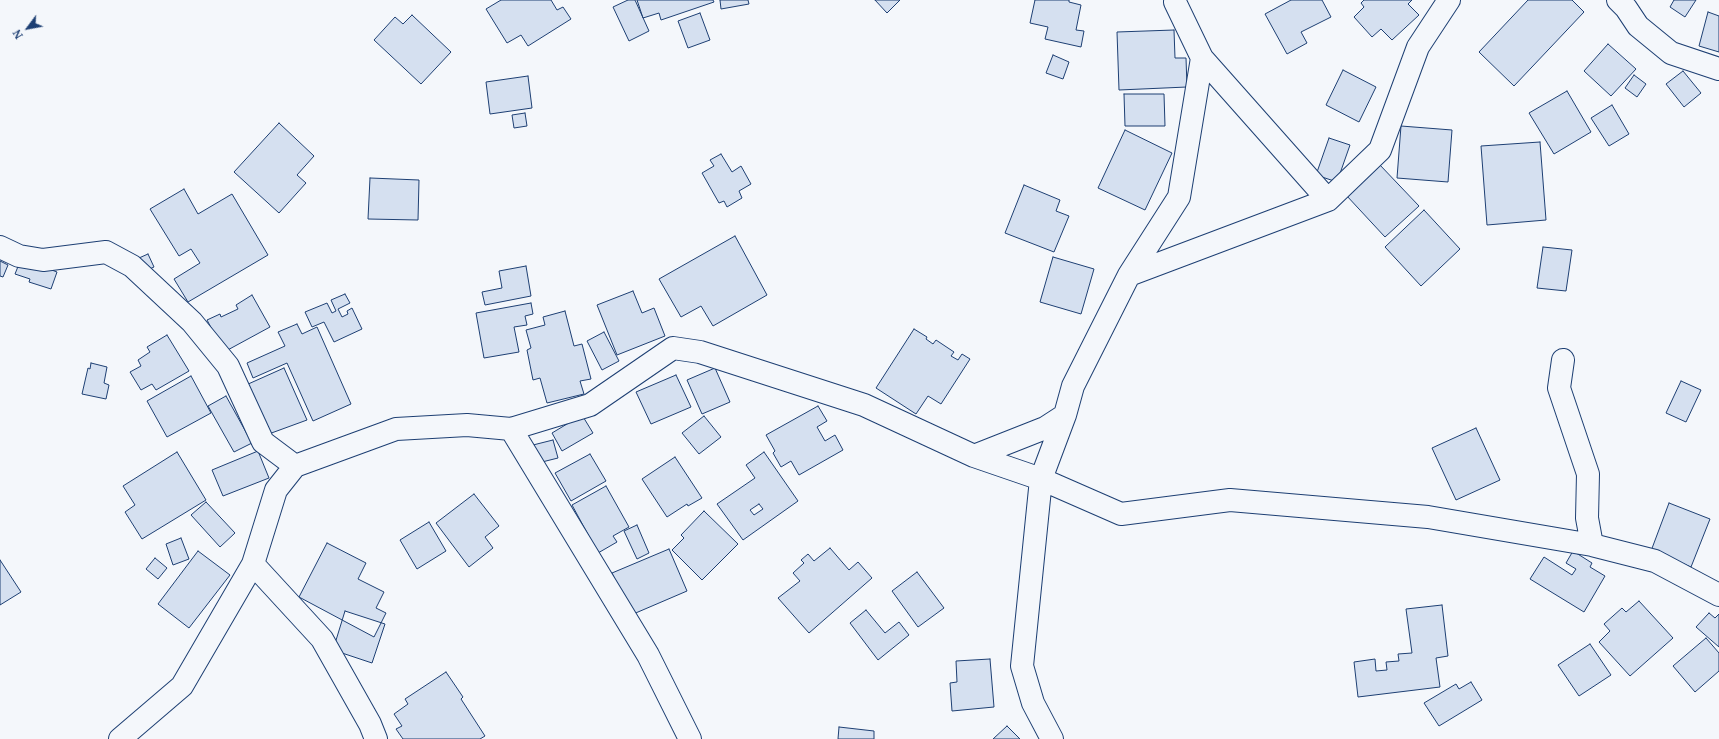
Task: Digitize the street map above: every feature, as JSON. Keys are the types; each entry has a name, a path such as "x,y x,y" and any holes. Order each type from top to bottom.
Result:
{"street":[{"path":"1129,275 1328,200 1380,150 1418,47 1449,0"},
{"path":"1618,0 1626,8 1638,26 1671,53 1719,69"},
{"path":"1175,1 1202,58 1328,200"},
{"path":"1052,739 1033,703 1022,666 1041,480 1065,415 1073,386 1129,275 1179,197 1202,58"},
{"path":"0,248 19,256 43,260 106,252 132,266 197,327 228,366 263,442 295,466"},
{"path":"120,739 182,686 253,564 276,490 295,466 396,429 467,425 511,429 590,405 674,348 700,352 864,405 974,456 1041,480 1121,514 1230,500 1428,517 1592,545 1656,561 1719,595"},
{"path":"1563,360 1559,388 1588,474 1587,518 1592,545"},
{"path":"974,456 1045,428 1065,415"},
{"path":"511,429 648,655 690,739"},
{"path":"253,564 322,639 370,724 376,739"}],"building":[{"path":"501,0 551,0 557,10 563,7 571,19 528,46 521,35 507,43 486,9"},
{"path":"628,0 635,0 649,31 629,41 613,7"},
{"path":"637,0 713,0 714,2 661,20 659,13 643,18"},
{"path":"720,0 748,0 749,4 721,9"},
{"path":"875,0 900,0 887,13"},
{"path":"1035,0 1069,0 1069,2 1081,5 1076,30 1084,31 1081,47 1045,39 1048,27 1030,23"},
{"path":"1291,0 1322,0 1331,17 1301,32 1307,43 1287,54 1265,14"},
{"path":"1364,0 1412,0 1408,4 1419,15 1392,40 1381,29 1372,37 1354,17 1364,7 1361,3"},
{"path":"1528,0 1572,0 1584,12 1514,86 1479,52"},
{"path":"1674,0 1696,0 1685,17 1670,7"},
{"path":"1708,12 1719,16 1719,52 1699,46"},
{"path":"700,13 710,40 688,48 678,21"},
{"path":"412,15 451,52 421,84 374,40 395,17 403,24"},
{"path":"1174,30 1175,58 1186,58 1187,87 1119,90 1117,32"},
{"path":"1608,44 1636,69 1611,96 1584,71"},
{"path":"1053,55 1069,62 1063,79 1046,73"},
{"path":"1343,70 1376,87 1359,122 1326,105"},
{"path":"1683,71 1701,93 1684,107 1666,84"},
{"path":"1634,75 1646,84 1637,97 1625,88"},
{"path":"528,76 532,108 490,114 486,82"},
{"path":"1567,91 1591,132 1554,154 1529,113"},
{"path":"1124,94 1164,94 1165,126 1125,126"},
{"path":"1612,105 1629,134 1609,146 1591,118"},
{"path":"525,113 527,126 514,128 512,115"},
{"path":"279,123 314,156 297,175 306,183 279,213 234,172"},
{"path":"1401,126 1452,130 1448,182 1397,178"},
{"path":"1125,130 1172,153 1145,210 1098,188"},
{"path":"1329,138 1350,145 1337,182 1316,175"},
{"path":"1540,142 1546,220 1487,225 1481,146"},
{"path":"721,154 732,172 741,166 751,184 739,191 742,198 727,207 724,201 719,203 702,173 714,166 710,160"},
{"path":"1379,164 1419,206 1385,237 1346,195"},
{"path":"370,178 419,180 418,220 368,219"},
{"path":"1024,185 1060,200 1056,211 1069,216 1054,252 1005,233"},
{"path":"184,189 198,214 232,194 268,255 188,302 174,279 200,263 191,249 179,256 150,209"},
{"path":"1424,210 1460,249 1421,286 1385,247"},
{"path":"735,236 767,295 713,326 701,306 681,317 659,279"},
{"path":"1543,247 1572,250 1566,291 1537,288"},
{"path":"148,254 154,267 145,271 139,258"},
{"path":"1053,257 1094,269 1081,314 1040,302"},
{"path":"0,261 8,265 3,277 0,276"},
{"path":"19,264 39,265 57,272 51,289 29,282 30,279 15,274"},
{"path":"526,266 531,296 485,305 482,292 502,288 499,271"},
{"path":"633,291 642,313 654,308 665,336 617,355 597,305"},
{"path":"345,294 350,303 338,309 342,317 348,314 347,311 352,308 362,329 334,342 324,322 312,327 305,312 327,303 332,313 336,311 331,300"},
{"path":"252,295 270,327 224,352 207,320 220,314 221,317 238,309 236,305"},
{"path":"531,303 533,314 525,316 527,325 514,327 519,352 484,358 476,313"},
{"path":"565,311 574,346 582,344 591,379 580,381 584,394 547,403 540,378 533,380 527,350 531,348 526,330 545,325 543,317"},
{"path":"297,324 302,334 317,327 351,404 313,421 287,363 253,378 247,363 285,346 278,332"},
{"path":"914,329 927,337 926,339 933,344 936,340 954,352 951,356 958,360 962,354 970,359 941,404 928,396 916,414 876,388"},
{"path":"604,332 619,361 602,370 587,341"},
{"path":"167,335 189,371 156,390 152,384 141,390 130,372 141,366 138,360 150,352 147,347"},
{"path":"91,363 107,367 104,383 109,385 106,399 82,394 88,368 90,369"},
{"path":"284,368 307,420 266,435 246,385"},
{"path":"715,368 730,402 702,414 687,380"},
{"path":"676,375 691,407 651,424 636,392"},
{"path":"191,376 211,413 167,437 147,401"},
{"path":"1681,381 1701,390 1686,422 1666,413"},
{"path":"226,396 252,443 234,452 208,406"},
{"path":"818,406 827,421 817,427 825,441 835,435 843,450 799,475 791,461 781,467 773,453 775,451 766,435"},
{"path":"582,415 593,433 562,451 552,433"},
{"path":"704,416 721,437 699,454 682,433"},
{"path":"1476,428 1500,480 1456,500 1432,448"},
{"path":"553,440 558,458 538,463 533,445"},
{"path":"258,451 269,478 223,496 212,470"},
{"path":"177,452 206,500 142,539 125,512 135,505 123,486"},
{"path":"764,452 798,501 743,540 717,504 755,478 746,465","holes":["759,504 763,509 754,515 750,510"]},
{"path":"590,454 606,481 571,501 555,473"},
{"path":"675,457 702,498 688,506 687,504 667,517 642,479"},
{"path":"606,486 629,527 613,536 617,542 598,553 572,505"},
{"path":"474,494 499,526 485,537 493,548 469,567 436,523"},
{"path":"206,502 235,533 220,547 191,515"},
{"path":"1669,503 1710,519 1691,567 1651,551"},
{"path":"704,511 738,544 702,580 672,550 684,538 681,535"},
{"path":"429,522 446,551 417,569 400,540"},
{"path":"637,525 649,553 637,559 624,531"},
{"path":"181,538 189,559 173,565 166,544"},
{"path":"327,543 366,563 358,579 384,592 376,608 386,613 374,637 299,597"},
{"path":"830,548 849,570 858,562 872,578 809,633 778,598 800,581 793,573 804,563 801,560 808,554 814,561"},
{"path":"669,549 687,591 631,615 612,573"},
{"path":"198,551 230,575 189,628 158,604"},
{"path":"1573,551 1592,563 1590,567 1605,576 1584,612 1530,579 1544,557 1572,575 1576,569 1566,563"},
{"path":"155,558 167,568 158,579 146,569"},
{"path":"0,560 21,592 0,605"},
{"path":"917,572 944,608 918,627 892,591"},
{"path":"1639,601 1673,638 1630,676 1599,642 1610,631 1604,624 1622,608 1626,612"},
{"path":"1442,605 1448,656 1436,658 1440,687 1358,697 1354,662 1375,659 1376,671 1387,670 1386,662 1399,661 1398,654 1412,653 1406,609"},
{"path":"866,610 885,633 899,622 909,635 878,660 850,623"},
{"path":"345,611 385,624 372,663 333,650"},
{"path":"1709,613 1715,618 1719,614 1719,647 1696,627"},
{"path":"1706,638 1719,653 1719,671 1695,692 1673,666"},
{"path":"1590,644 1611,675 1579,696 1558,665"},
{"path":"990,659 994,707 952,711 950,683 957,682 956,661"},
{"path":"446,672 463,697 461,699 485,736 480,739 403,739 396,729 402,726 394,714 408,704 405,699"},
{"path":"1471,682 1482,700 1439,726 1424,703 1456,684 1459,689"},
{"path":"1007,726 1020,739 993,739"},
{"path":"839,727 874,731 874,739 838,739"}]}
